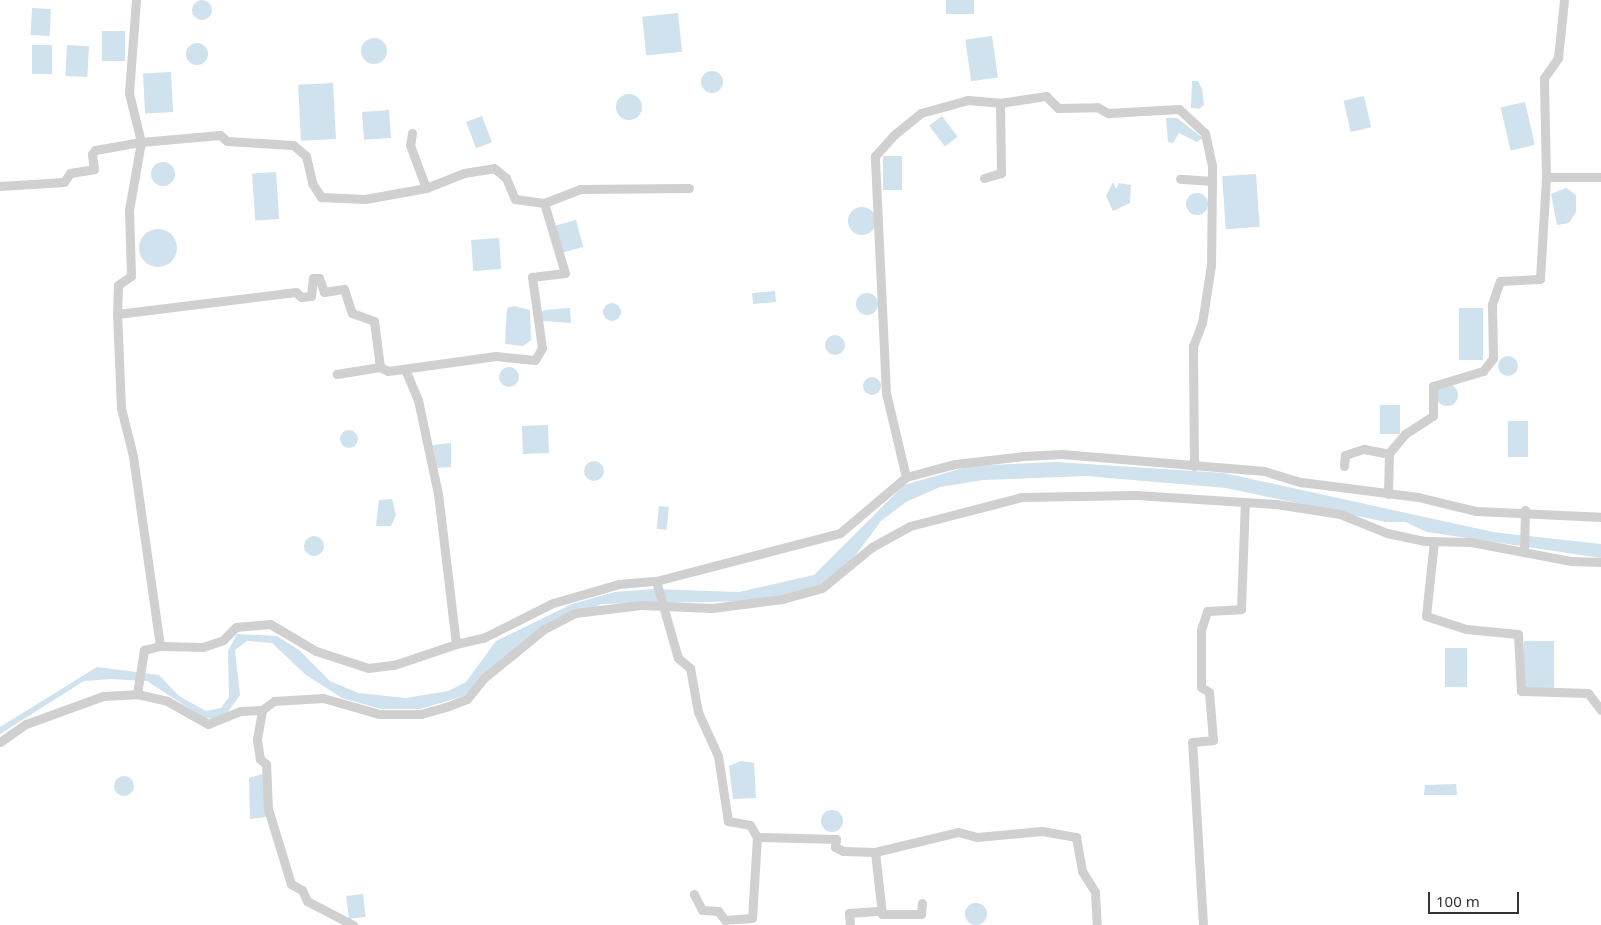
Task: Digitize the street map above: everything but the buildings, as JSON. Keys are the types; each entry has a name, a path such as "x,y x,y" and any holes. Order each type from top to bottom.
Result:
{"street":[{"path":"136,0 129,93 141,142 129,210 131,276 118,285 117,314 121,408 133,456 160,646"},
{"path":"1388,494 1389,453 1405,434 1433,416 1433,386 1483,371 1493,358 1492,304 1500,281 1540,279 1546,177 1544,78 1558,58 1564,0"},
{"path":"906,477 886,393 875,156 921,113 968,100 1000,104 1046,96 1058,108 1097,107 1108,113 1179,109 1205,133 1212,181 1211,265 1202,323 1193,346 1194,466"},
{"path":"984,178 1001,173 1000,104"},
{"path":"412,134 410,145 426,188"},
{"path":"0,186 64,182 70,173 94,169 92,154 95,150 141,142 220,135 227,141 293,145 306,156 312,183 321,197 365,200 426,188 464,173 494,168 506,178 515,199 544,203 580,189 689,188"},
{"path":"1546,177 1601,177"},
{"path":"1180,179 1212,181"},
{"path":"337,374 380,367 405,369 460,358 535,360 542,348 532,278 565,273 544,203"},
{"path":"117,314 296,292 301,297 311,296 312,278 319,278 324,292 344,289 352,313 374,322 380,367"},
{"path":"405,369 418,400 438,494 456,644"},
{"path":"1344,466 1345,455 1364,449 1389,453"},
{"path":"137,694 139,669 144,666 144,650 160,646 203,647 223,640 236,627 270,624 316,651 368,668 394,665 456,644 482,638 553,603 619,584 656,584 840,533 906,477 955,464 1024,456 1264,471 1301,482 1388,494 1476,511 1525,510 1601,517"},
{"path":"0,742 26,724 103,696 137,694 167,701 208,724 241,711 262,710 274,701 313,698 346,702 371,714 422,714 467,699 484,678 544,629 575,613 659,603 712,608 782,600 822,588 872,547 910,526 1022,497 1136,495 1245,502 1340,514 1387,532 1434,541 1471,542 1601,562"},
{"path":"1203,925 1192,742 1213,740 1209,692 1201,687 1201,630 1207,611 1241,609 1245,502"},
{"path":"1524,550 1525,510"},
{"path":"1434,541 1426,616 1466,629 1518,634 1521,691 1588,693 1601,710"},
{"path":"656,584 659,603 678,658 690,668 698,712 718,756 728,821 750,825 757,837 752,918 724,920 718,911 702,910 694,894"},
{"path":"262,710 257,739 260,759 266,764 268,809 291,884 302,890 307,901 353,925"},
{"path":"757,837 836,840 835,847 843,851 875,852 958,832 977,838 1042,832 1076,837 1082,871 1094,892 1097,925"},
{"path":"875,852 882,914 921,914 922,903"},
{"path":"850,925 849,913 881,910"}],"water":[{"path":"202,0 209,3 212,10 209,17 202,20 195,17 192,10 195,3"},
{"path":"946,0 974,0 974,14 946,14"},
{"path":"32,8 51,9 50,36 31,35"},
{"path":"678,13 682,52 646,56 642,17"},
{"path":"102,31 125,31 125,61 102,61"},
{"path":"992,36 998,78 971,81 965,40"},
{"path":"374,38 383,42 387,51 383,60 374,64 365,60 361,51 365,42"},
{"path":"197,43 205,46 208,54 205,62 197,65 189,62 186,54 189,46"},
{"path":"32,45 52,45 52,74 32,74"},
{"path":"67,45 89,46 87,77 65,76"},
{"path":"712,71 722,78 723,82 716,92 712,93 702,86 701,82 708,72"},
{"path":"171,72 173,112 145,113 143,73"},
{"path":"1192,81 1198,81 1202,89 1204,105 1199,109 1191,108"},
{"path":"333,83 336,139 301,141 298,85"},
{"path":"629,94 638,98 642,107 638,116 629,120 620,116 616,107 620,98"},
{"path":"1364,96 1371,127 1351,132 1344,101"},
{"path":"1525,102 1535,145 1511,150 1501,108"},
{"path":"389,110 391,138 364,140 362,112"},
{"path":"482,116 492,142 476,148 466,122"},
{"path":"942,116 958,137 945,146 929,126"},
{"path":"1166,118 1177,118 1203,138 1197,142 1179,133 1173,143 1168,142"},
{"path":"883,156 902,156 902,190 883,190"},
{"path":"163,162 168,163 174,169 174,179 168,185 163,186 158,185 152,179 151,174 152,169 158,163"},
{"path":"276,172 279,219 255,221 252,174"},
{"path":"1256,174 1260,227 1226,229 1222,176"},
{"path":"1113,182 1116,189 1119,183 1131,185 1130,203 1113,211 1106,196"},
{"path":"1566,188 1576,195 1576,212 1569,223 1557,225 1551,194"},
{"path":"1197,193 1205,196 1208,204 1205,212 1197,215 1189,212 1186,204 1189,196"},
{"path":"862,207 872,211 876,221 872,231 862,235 852,231 848,221 852,211"},
{"path":"576,220 583,247 561,253 554,226"},
{"path":"158,229 171,235 177,248 171,261 158,267 145,261 139,248 145,235"},
{"path":"499,238 501,269 473,271 471,240"},
{"path":"775,291 776,302 753,304 752,293"},
{"path":"867,293 877,300 878,304 871,314 867,315 857,308 856,304 863,294"},
{"path":"612,303 620,308 621,312 616,320 612,321 604,316 603,312 608,304"},
{"path":"514,306 530,310 531,340 523,346 505,344 507,308"},
{"path":"570,308 571,323 543,321 541,312 545,310"},
{"path":"1459,308 1483,308 1483,360 1459,360"},
{"path":"835,335 842,338 845,345 842,352 835,355 828,352 825,345 828,338"},
{"path":"1508,356 1515,359 1518,366 1515,373 1508,376 1501,373 1498,366 1501,359"},
{"path":"505,367 513,367 519,373 519,381 513,387 505,387 499,381 499,373"},
{"path":"872,377 878,380 881,386 878,392 872,395 866,392 863,386 866,380"},
{"path":"1447,384 1455,387 1458,395 1455,403 1447,406 1439,403 1436,395 1439,387"},
{"path":"1380,405 1400,405 1400,434 1380,434"},
{"path":"1508,421 1528,421 1528,457 1508,457"},
{"path":"548,425 549,453 523,454 522,426"},
{"path":"349,430 355,433 358,439 355,445 349,448 343,445 340,439 343,433"},
{"path":"451,443 451,467 437,468 433,445"},
{"path":"594,461 601,464 604,471 601,478 594,481 587,478 584,471 587,464"},
{"path":"1056,462 1224,473 1493,532 1601,544 1601,558 1427,532 1405,522 1386,522 1226,488 1086,476 983,480 940,487 906,502 881,521 841,575 805,591 748,601 601,604 525,640 464,696 420,709 381,709 342,698 306,675 272,643 247,641 235,650 240,695 228,712 216,719 204,718 147,681 111,679 84,681 0,734 0,727 97,667 159,675 179,696 206,711 221,708 229,697 228,651 237,634 277,636 299,650 330,681 358,693 406,698 448,691 466,682 496,641 572,604 615,592 653,589 739,592 814,575 904,485 970,466"},
{"path":"392,499 396,515 391,526 376,526 379,500"},
{"path":"659,506 669,507 667,530 657,529"},
{"path":"314,536 321,539 324,546 321,553 314,556 307,553 304,546 307,539"},
{"path":"1524,641 1554,641 1554,689 1524,689"},
{"path":"1445,648 1467,648 1467,687 1445,687"},
{"path":"741,761 754,763 756,798 733,799 729,766"},
{"path":"263,774 266,817 250,819 249,778"},
{"path":"120,776 128,776 134,782 134,790 128,796 120,796 114,790 114,782"},
{"path":"1456,784 1457,795 1424,795 1425,785"},
{"path":"832,810 840,813 843,821 840,829 832,832 824,829 821,821 824,813"},
{"path":"363,894 366,917 349,919 346,896"},
{"path":"976,903 984,906 987,914 984,922 976,925 968,922 965,914 968,906"}]}
